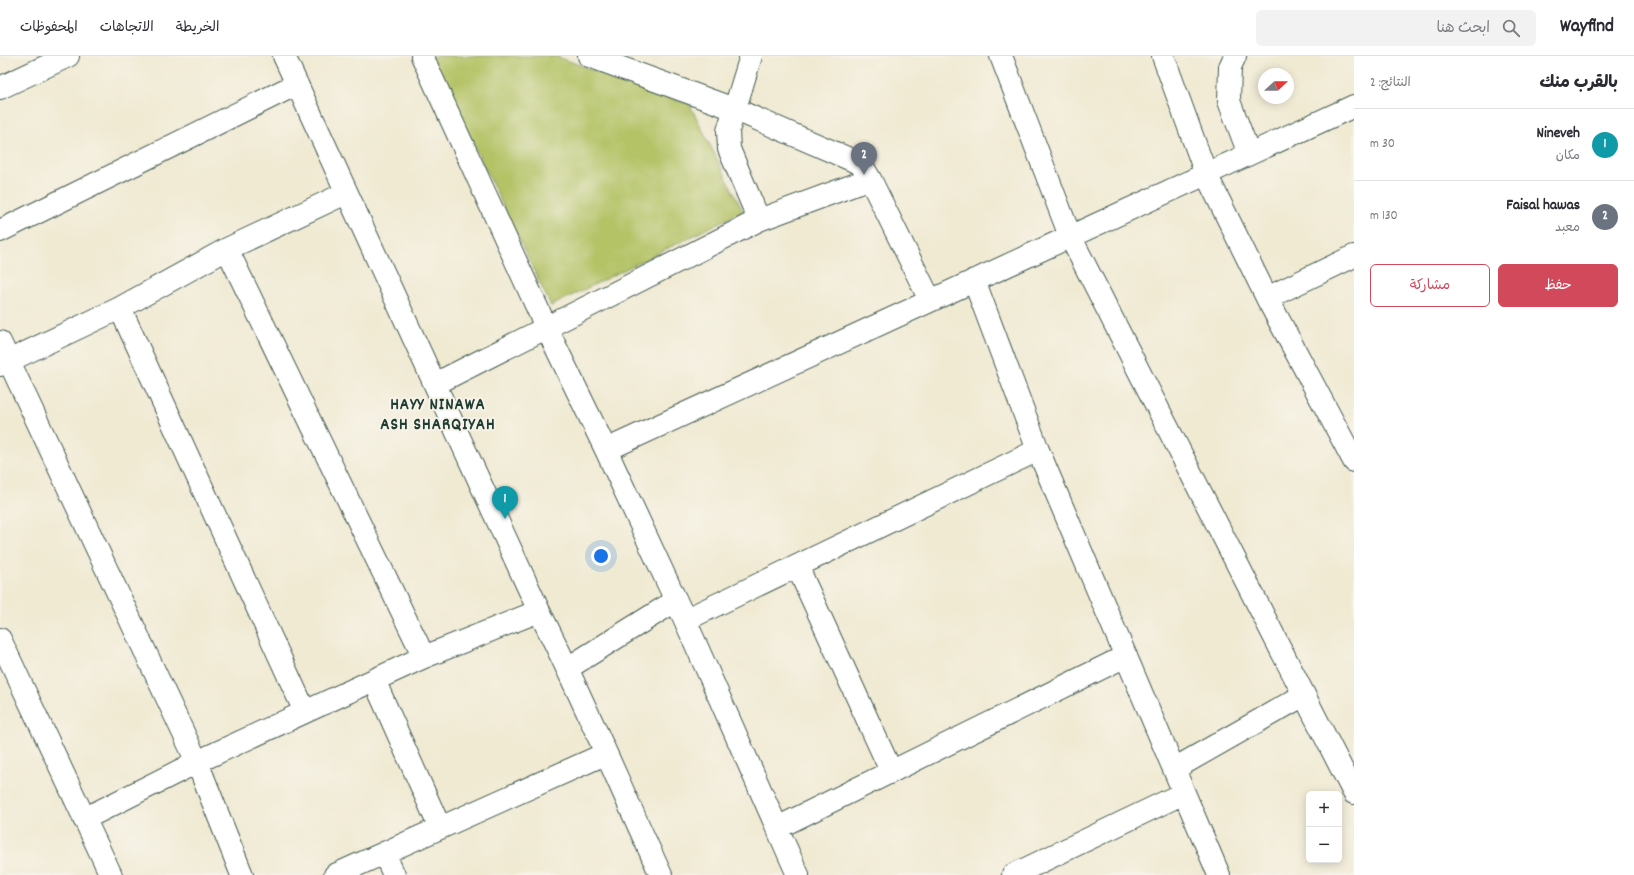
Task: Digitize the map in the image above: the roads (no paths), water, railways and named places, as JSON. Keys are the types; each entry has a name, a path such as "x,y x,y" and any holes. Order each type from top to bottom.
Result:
{"street":[{"path":"0,88 68,56"},
{"path":"284,56 539,611 568,668 659,874"},
{"path":"422,56 546,327 606,450 798,875"},
{"path":"589,56 734,109 861,164 870,179 930,300"},
{"path":"751,56 728,131 728,149 759,220"},
{"path":"1001,56 1070,236 1354,793"},
{"path":"1163,56 1206,174 1267,298 1354,461"},
{"path":"1235,56 1230,67 1229,101 1249,154"},
{"path":"0,231 297,84"},
{"path":"606,450 1354,106"},
{"path":"434,384 759,220 870,179"},
{"path":"5,363 120,308 227,249 346,192"},
{"path":"227,249 424,657"},
{"path":"1267,298 1354,256"},
{"path":"974,280 1038,450 1219,875"},
{"path":"120,308 305,712"},
{"path":"0,342 5,363 197,762 242,875"},
{"path":"684,620 1038,450"},
{"path":"797,566 891,771"},
{"path":"568,668 675,601"},
{"path":"84,819 197,762 424,657 539,611"},
{"path":"0,639 111,875"},
{"path":"777,828 1126,656"},
{"path":"374,680 440,828"},
{"path":"1174,769 1304,696"},
{"path":"335,875 605,754"},
{"path":"1014,875 1184,793"},
{"path":"384,853 394,875"}],"place":[{"name":"Faisal hawas","path":"864,175"},
{"name":"Nineveh","path":"505,519"}],"district":[{"name":"HAYY NINAWA ASH SHARQIYAH","path":"438,413"}]}
